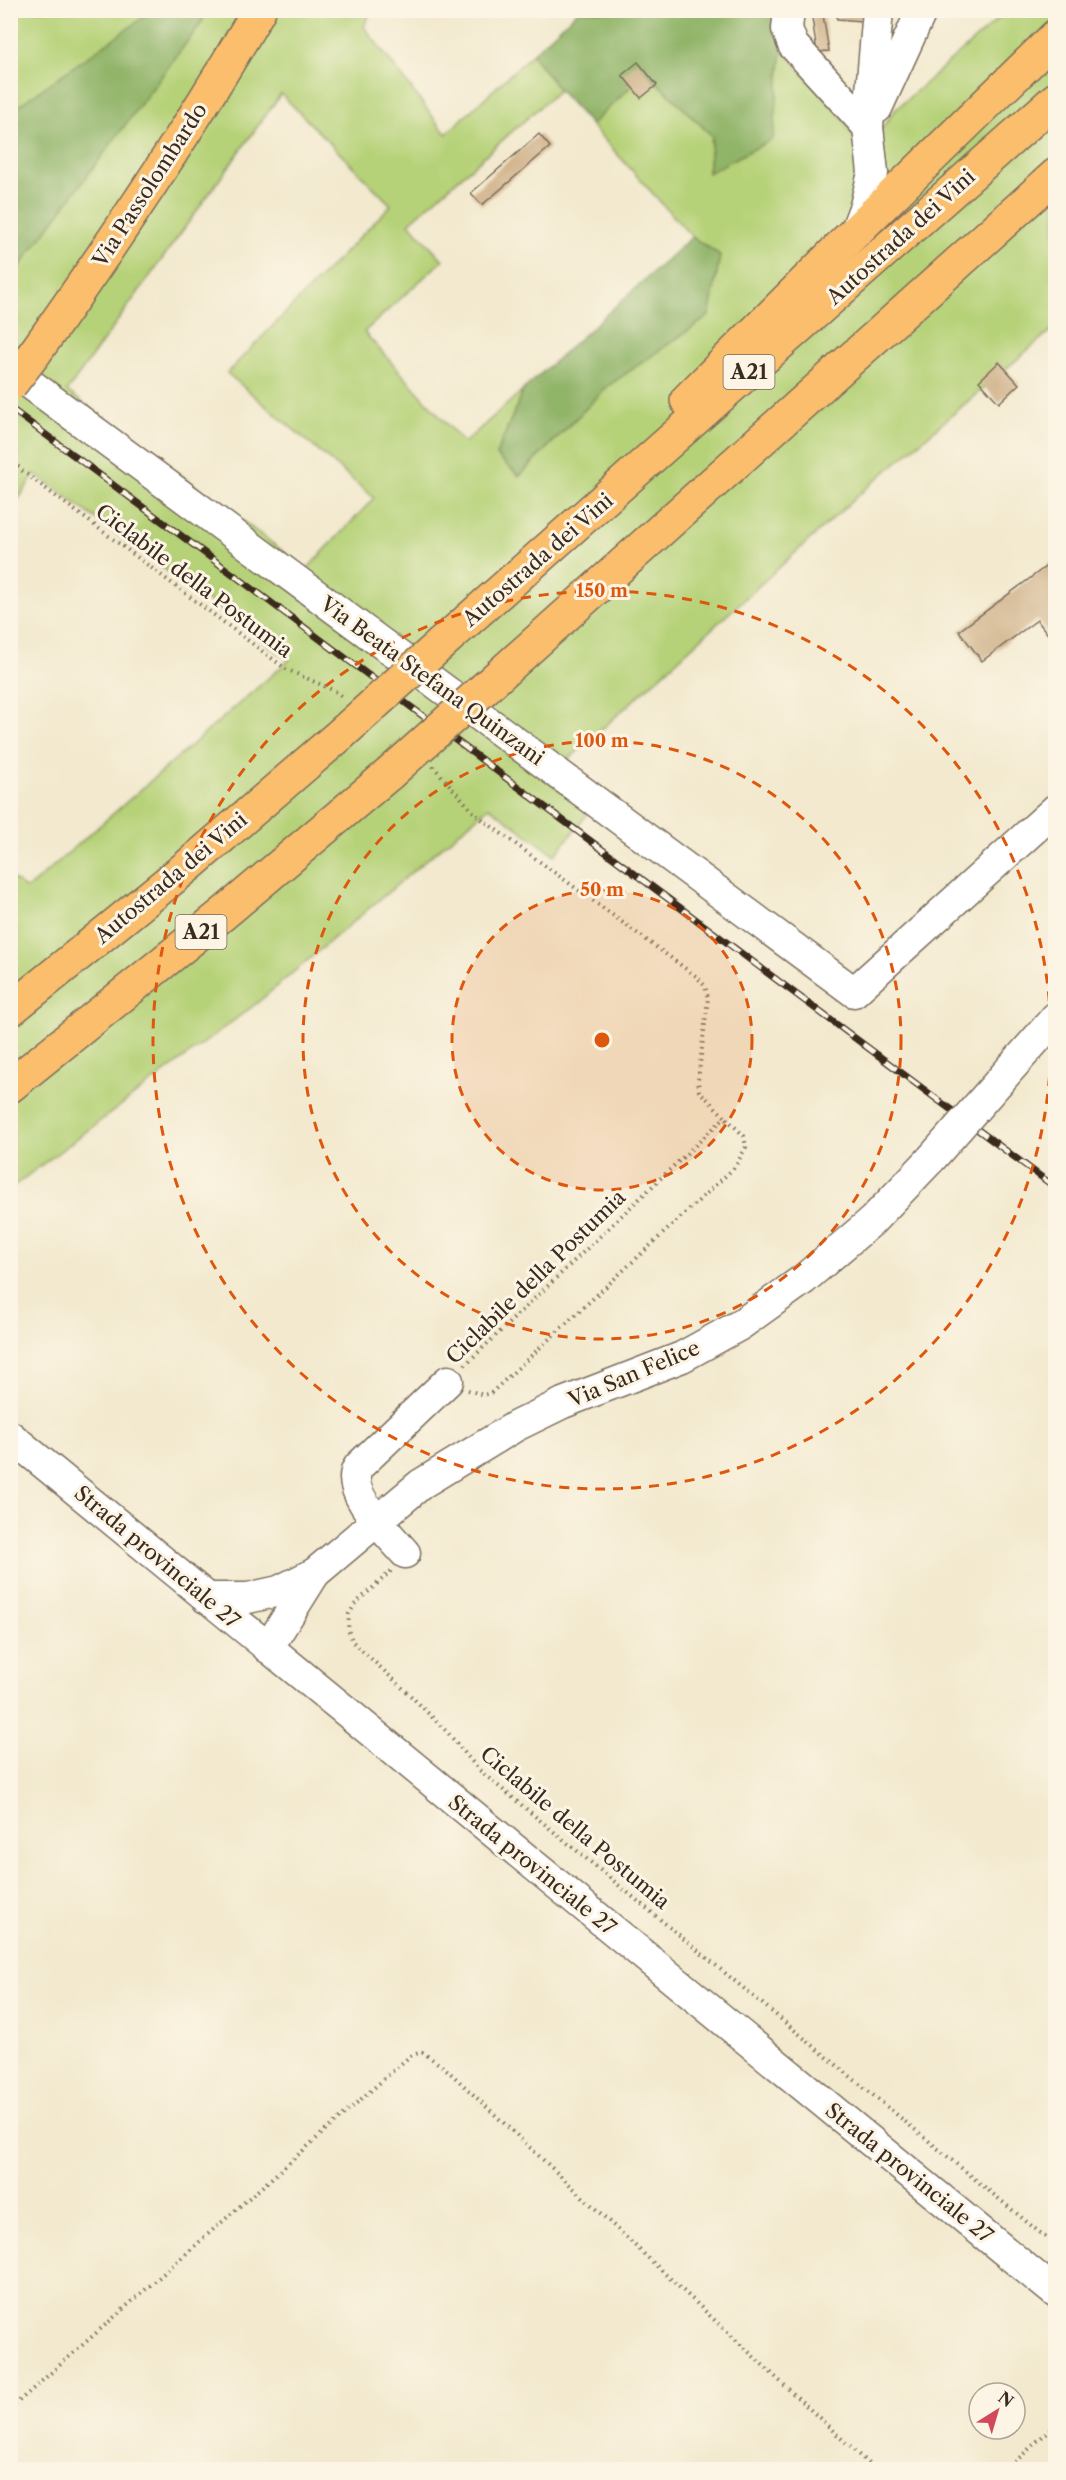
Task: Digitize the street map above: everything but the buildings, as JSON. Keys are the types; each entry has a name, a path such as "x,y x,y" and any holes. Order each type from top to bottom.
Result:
{"main road":[{"name":"Via Passolombardo","path":"10,386 22,362 152,185 259,10"},
{"path":"614,492 684,403 1056,36"},
{"name":"Autostrada dei Vini","path":"10,1010 189,865 341,734 1056,99"},
{"name":"A21","path":"10,1086 223,914 389,774 899,314 1056,176"},
{"path":"899,314 1010,240 1056,203"}],"street":[{"path":"789,10 787,29 793,45 868,127"},
{"path":"855,232 865,206 873,172 868,127 878,10"},
{"path":"868,127 922,10"},
{"name":"Via Beata Stefana Quinzani","path":"22,362 854,992 1056,809"},
{"name":"Via San Felice","path":"315,1573 420,1484 516,1426 563,1403 682,1357 740,1325 804,1279 872,1221 931,1159 1056,1017"},
{"path":"399,1559 377,1519 354,1486 356,1470 448,1381"},
{"name":"Strada provinciale 27","path":"10,1436 1056,2293"},
{"path":"206,1598 248,1598 279,1591 315,1573"},
{"path":"268,1648 315,1573"}],"path":[{"name":"Ciclabile della Postumia","path":"10,457 21,470 286,669 335,691 345,698"},
{"path":"429,761 476,816 697,977 705,986 708,998 698,1081 699,1091 744,1136 746,1147 735,1167 491,1393 476,1394 448,1381"},
{"name":"Ciclabile della Postumia","path":"448,1381 725,1117"},
{"name":"Ciclabile della Postumia","path":"399,1559 386,1576 355,1604 349,1614 348,1630 353,1642 423,1708 479,1770 1056,2246"},
{"path":"10,2409 410,2056 422,2052 446,2069 875,2469"},
{"path":"1006,2469 1056,2424"}],"green space":[{"path":"11,10 154,10 154,11 11,111"},
{"path":"154,10 207,11 201,23 11,278 11,111"},
{"path":"207,11 371,11 364,27 446,134 532,54 559,90 409,223 443,260 364,332 464,443 524,389 496,455 520,476 608,386 709,316 720,255 692,237 591,125 646,72 712,136 708,172 782,50 844,120 859,148 882,128 895,110 1007,11 1055,11 1055,327 863,491 546,780 589,812 555,855 489,807 257,1003 11,1188 11,878 27,889 289,660 35,474 11,510 10,278 201,23","holes":["281,94 391,205 227,373 374,498 307,569 67,391"]},
{"path":"578,11 777,11 782,50 773,139 708,173 712,136 646,72 591,125 559,90 532,54"},
{"path":"692,237 720,255 709,316 608,386 519,476 496,455 524,389"}],"railway":[{"path":"10,408 1056,1188"}]}
